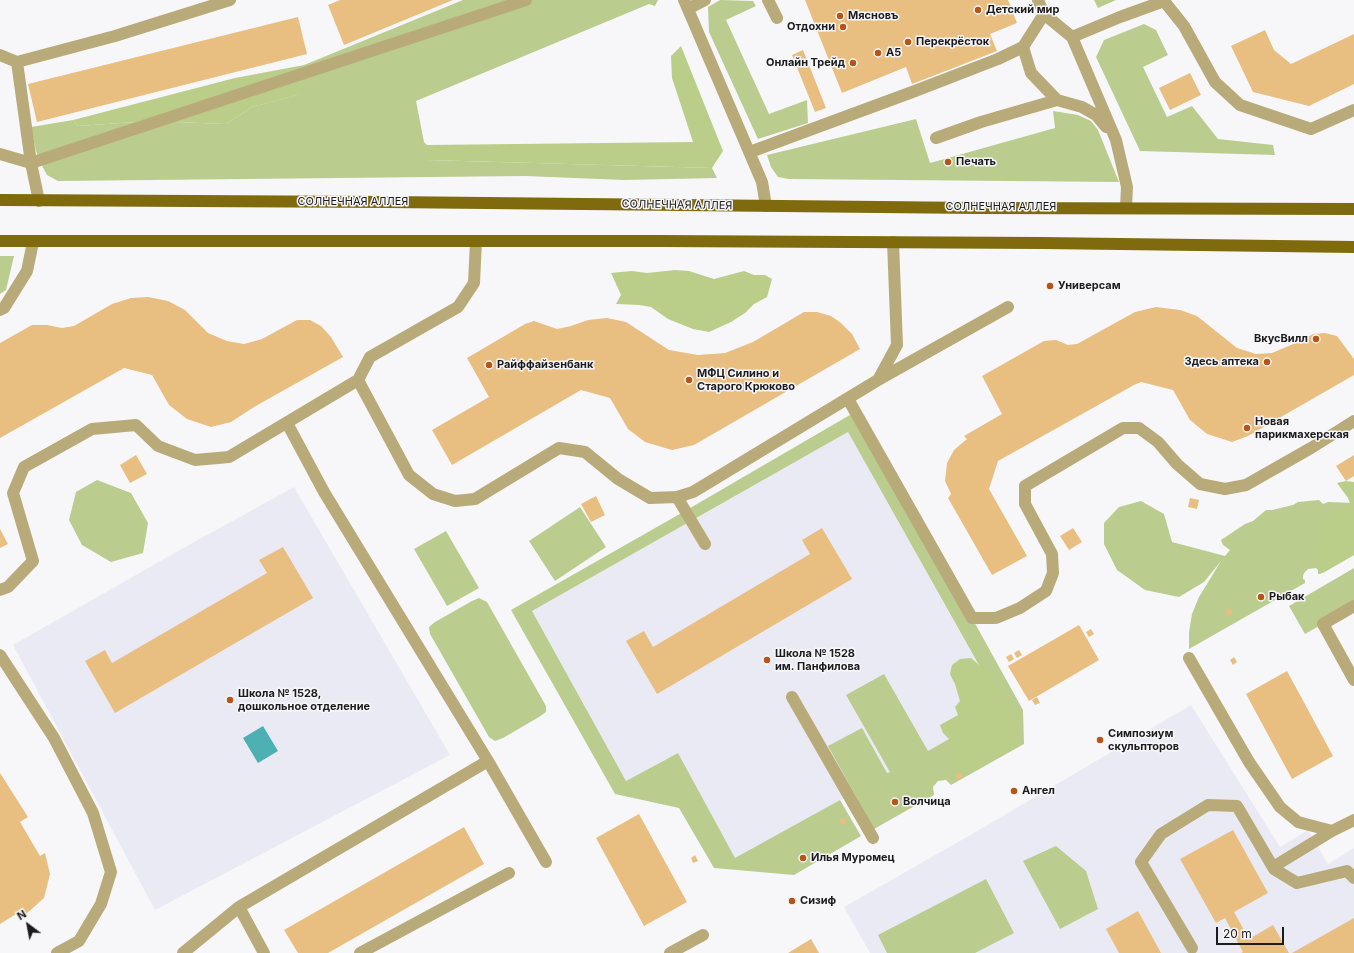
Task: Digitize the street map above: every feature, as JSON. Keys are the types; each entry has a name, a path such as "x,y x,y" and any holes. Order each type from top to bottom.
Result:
{"main road":[{"name":"СОЛНЕЧНАЯ АЛЛЕЯ","path":"0,200 1354,209"},
{"path":"0,242 893,242 1354,247"}],"street":[{"path":"0,55 17,62 115,36 230,0"},
{"path":"0,154 31,163 526,0"},
{"path":"705,0 686,4 762,182 766,206"},
{"path":"768,0 777,18"},
{"path":"1038,0 1044,14 1072,37 1116,140 1127,187 1126,208"},
{"path":"1072,37 1164,1 1184,26 1215,82 1240,105 1311,129 1354,110"},
{"path":"750,152 957,76 998,59 1023,47 1044,14"},
{"path":"1023,47 1031,74 1057,100 1082,107 1096,115 1116,140"},
{"path":"17,62 31,163 39,200"},
{"path":"936,138 981,122 1057,100"},
{"path":"0,590 8,587 33,561 13,493 24,467 92,429 136,425 158,446 196,460 230,457 358,380 370,358 458,307 474,283 476,241"},
{"path":"0,310 4,308 27,271 33,242"},
{"path":"878,380 897,345 893,242"},
{"path":"358,380 409,475 433,494 455,501 476,499 558,448 585,452 618,479 650,498 677,497 693,492 878,380 1008,307"},
{"path":"848,399 972,618 996,618 1020,608 1046,590 1054,572 1052,554 1025,504 1025,486 1123,428 1140,428 1158,442 1177,464 1200,484 1225,489 1246,485 1311,448 1354,421"},
{"path":"287,423 324,492 488,761 546,862"},
{"path":"677,497 706,544"},
{"path":"1354,606 1323,624 1354,680"},
{"path":"0,655 54,738 93,813 111,872 101,904 78,941 57,953"},
{"path":"1189,658 1249,762 1280,807 1298,822 1332,831"},
{"path":"792,697 873,838"},
{"path":"183,953 238,906 488,761"},
{"path":"1192,948 1141,862 1161,834 1208,805 1237,806 1274,869 1297,883 1347,871 1354,878"},
{"path":"1273,867 1332,831 1354,820"},
{"path":"360,953 508,873"},
{"path":"238,906 264,953"},
{"path":"674,952 703,934"}],"shaded area":[{"name":"Школа № 1528 им. Панфилова","path":"848,432 1003,709 735,859 678,753 626,781 532,611"},
{"name":"Школа № 1528, дошкольное отделение","path":"294,487 450,755 155,910 13,645"},
{"path":"1191,705 1280,847 1308,830 1328,864 1354,848 1354,953 870,953 844,907 979,830"}],"green space":[{"path":"463,0 658,0 655,6 649,4 416,101 424,142 427,145 427,160 712,168 717,178 624,180 525,176 58,181 47,175 36,151 31,127 73,120 78,126 150,121 226,124 252,107 300,94 304,65"},
{"path":"720,0 753,1 756,6 726,20 769,114 807,100 808,123 758,139 709,32 708,7"},
{"path":"1094,0 1116,0 1098,8"},
{"path":"1144,24 1156,30 1168,55 1143,67 1167,117 1192,106 1218,139 1273,145 1275,155 1140,151 1096,57 1104,40"},
{"path":"681,46 723,151 712,168 427,160 427,145 693,142 672,78 671,56"},
{"path":"304,65 301,94 252,107 226,124 150,121 78,126 73,120 235,78"},
{"path":"1053,111 1078,115 1091,121 1098,130 1119,182 789,179 778,177 771,167 767,155 916,119 930,163 1055,128"},
{"path":"0,256 14,256 6,290 0,294"},
{"path":"675,270 689,271 714,279 744,271 754,275 765,275 772,279 767,297 754,304 745,313 731,322 709,332 693,329 668,319 651,307 616,304 621,295 611,273 632,271 647,273"},
{"path":"855,412 1023,710 1024,744 951,785 946,780 938,781 933,787 934,795 874,829 828,746 862,728 887,773 890,772 846,695 884,674 928,751 1003,708 848,432 532,611 626,781 678,753 735,858 840,800 861,836 794,875 714,868 679,808 615,794 511,610"},
{"path":"97,480 131,493 148,523 143,553 111,562 82,545 69,520 76,492"},
{"path":"1346,481 1354,482 1354,555 1323,573 1315,566 1315,556 1321,539 1320,525 1333,513 1351,506 1348,498 1337,483"},
{"path":"1319,500 1323,504 1328,502 1354,503 1354,555 1320,574 1318,574 1318,570 1316,568 1308,569 1303,576 1305,583 1189,649 1189,632 1192,614 1199,597 1221,561 1204,582 1179,597 1145,590 1117,570 1104,544 1104,523 1119,507 1141,501 1164,514 1172,542 1225,556 1230,550 1223,545 1221,540 1245,524 1253,521 1266,510 1293,505 1298,502"},
{"path":"580,507 606,547 555,581 529,541"},
{"path":"446,531 479,588 447,606 414,549"},
{"path":"1354,568 1354,606 1305,634 1289,606"},
{"path":"479,598 487,602 546,706 546,712 539,717 495,741 489,737 430,634 429,627 435,622"},
{"path":"971,658 992,676 1007,695 1019,720 1017,745 1009,751 982,765 977,770 966,771 966,775 963,770 956,774 950,767 955,761 951,758 949,748 951,741 943,733 940,725 958,715 955,707 960,701 955,684 950,674 952,665 960,659"},
{"path":"1056,846 1086,871 1098,909 1060,929 1023,861"},
{"path":"986,879 1014,933 975,953 887,953 878,935"}],"water":[{"path":"263,726 278,751 258,763 243,738"}],"building":[{"path":"340,0 453,0 344,45 328,5"},
{"name":"Перекрёсток","path":"805,0 1008,0 1017,23 990,34 997,51 912,84 906,67 842,93"},
{"path":"298,17 307,54 37,122 28,84"},
{"path":"1265,30 1274,50 1291,64 1354,34 1354,84 1309,106 1253,92 1231,46"},
{"path":"803,50 826,108 815,112 792,55"},
{"path":"1190,73 1201,95 1170,110 1159,88"},
{"path":"148,297 168,301 185,310 208,333 227,341 244,344 262,339 297,320 310,320 321,326 331,337 343,357 254,407 231,422 211,427 187,419 169,405 152,375 124,368 0,438 0,343 32,325 47,325 62,328 74,326 112,304 131,298"},
{"path":"1156,307 1180,310 1197,316 1237,348 1256,354 1272,353 1313,334 1325,333 1337,336 1354,359 1354,375 1248,436 1232,442 1207,434 1190,420 1173,390 1141,382 1134,385 998,461 989,489 1027,556 992,575 948,498 951,494 945,481 947,463 954,450 967,439 964,436 1002,414 982,376 1044,341 1056,340 1068,345 1077,344 1135,312"},
{"path":"804,312 817,312 831,316 852,334 860,349 694,445 672,450 645,442 628,429 610,398 581,390 452,465 432,430 489,397 467,358 525,324 534,321 557,329 588,320 607,318 626,322 669,350 698,355 725,353 753,342"},
{"path":"136,455 147,474 130,483 120,465"},
{"path":"1354,455 1354,476 1346,481 1336,466"},
{"path":"596,496 605,515 591,522 581,504"},
{"path":"1190,498 1199,500 1197,509 1188,507"},
{"path":"822,528 852,579 657,694 626,641 644,631 653,647 810,554 802,540"},
{"path":"1073,528 1082,542 1069,550 1060,536"},
{"path":"0,529 8,544 0,548"},
{"path":"283,547 313,598 115,713 85,661 105,650 112,663 267,573 259,560"},
{"path":"1230,608 1233,613 1228,616 1225,611"},
{"path":"1079,625 1099,660 1029,701 1008,666"},
{"path":"1091,629 1094,634 1089,637 1086,632"},
{"path":"1019,650 1022,655 1017,658 1014,653"},
{"path":"1011,654 1014,659 1009,662 1006,657"},
{"path":"1234,657 1237,662 1233,665 1230,660"},
{"path":"1287,671 1333,756 1292,779 1246,694"},
{"path":"1037,697 1040,703 1035,705 1032,700"},
{"path":"960,772 963,777 958,780 955,775"},
{"path":"0,773 28,817 20,822 40,856 45,853 50,874 44,898 24,916 21,911 0,924"},
{"path":"639,814 687,902 644,926 596,838"},
{"path":"844,818 847,823 842,825 839,820"},
{"path":"464,827 484,864 328,953 298,953 284,930"},
{"path":"1233,830 1268,893 1234,912 1249,939 1273,925 1289,953 1241,953 1243,952 1225,918 1216,923 1180,859"},
{"path":"695,855 698,861 693,863 691,858"},
{"path":"1138,911 1161,953 1119,953 1106,929"},
{"path":"1354,918 1354,953 1292,953"},
{"path":"811,939 819,953 788,953"}],"place":[{"name":"Детский мир","path":"978,10"},
{"name":"Мясновъ","path":"840,16"},
{"name":"Отдохни","path":"843,27"},
{"name":"Перекрёсток","path":"908,42"},
{"name":"А5","path":"878,53"},
{"name":"Онлайн Трейд","path":"853,63"},
{"name":"Печать","path":"948,162"},
{"name":"Универсам","path":"1050,286"},
{"name":"ВкусВилл","path":"1316,339"},
{"name":"Здесь аптека","path":"1267,362"},
{"name":"Райффайзенбанк","path":"489,365"},
{"name":"МФЦ Силино и Старого Крюково","path":"689,380"},
{"name":"Новая парикмахерская","path":"1247,428"},
{"name":"Рыбак","path":"1261,597"},
{"name":"Школа № 1528 им. Панфилова","path":"767,660"},
{"name":"Школа № 1528, дошкольное отделение","path":"230,700"},
{"name":"Симпозиум скульпторов","path":"1100,740"},
{"name":"Ангел","path":"1014,791"},
{"name":"Волчица","path":"895,802"},
{"name":"Илья Муромец","path":"803,858"},
{"name":"Сизиф","path":"792,901"}]}
